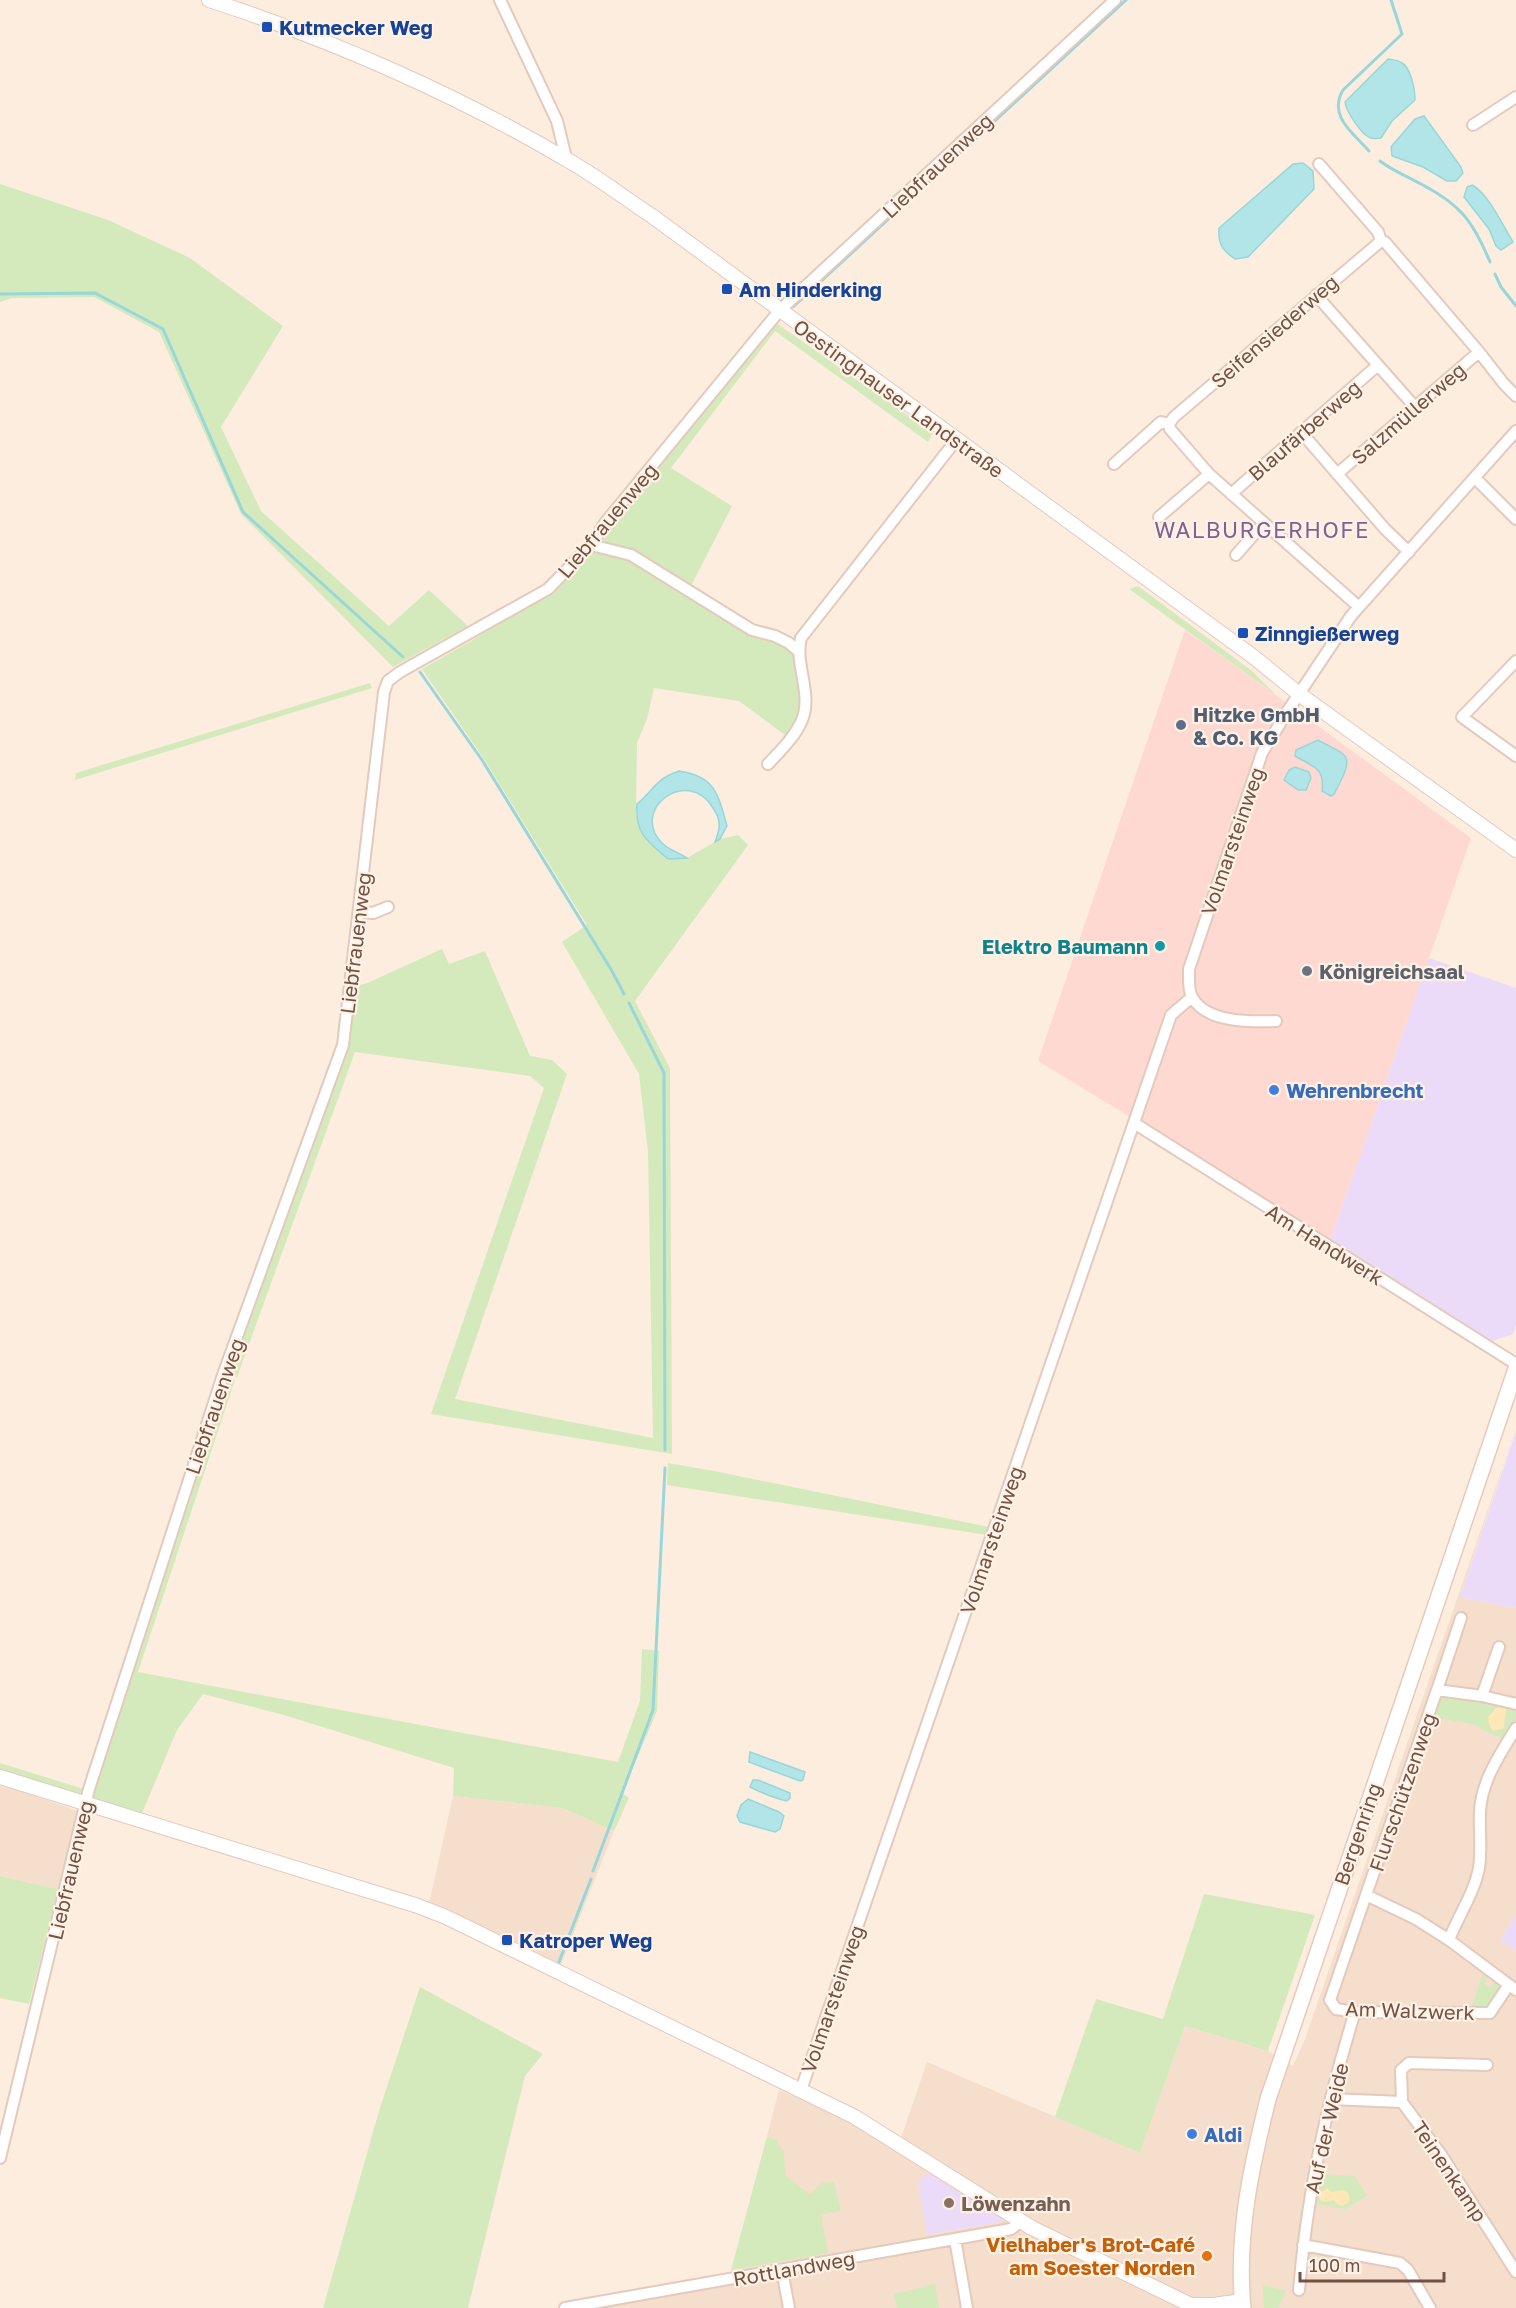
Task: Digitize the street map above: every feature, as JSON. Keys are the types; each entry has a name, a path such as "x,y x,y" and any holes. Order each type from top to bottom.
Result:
{"main road":[{"name":"Bergenring","path":"1242,2305 1242,2250 1246,2199 1268,2099 1516,1369"}],"street":[{"name":"Oestinghauser Landstraße","path":"209,0 318,39 487,116 566,158 652,216 1255,658 1299,694 1516,850"},
{"path":"500,0 557,121 566,158"},
{"name":"Liebfrauenweg","path":"0,2158 89,1789 219,1387 343,1045 384,692 388,681 400,672 548,589 591,546 605,523 780,310 1115,0"},
{"path":"1473,125 1516,97"},
{"path":"1319,164 1378,232 1381,241 1385,242 1516,396"},
{"name":"Seifensiederweg","path":"1114,464 1161,423 1169,424 1174,417 1381,241"},
{"path":"1316,295 1415,407"},
{"name":"Salzmüllerweg","path":"1337,474 1479,352"},
{"name":"Blaufärberweg","path":"1231,494 1378,365"},
{"path":"1169,424 1170,429 1209,474 1359,607"},
{"path":"1299,694 1359,607 1516,431"},
{"path":"1301,432 1385,529 1409,552"},
{"path":"768,764 796,731 803,718 806,704 798,650 801,638 957,439"},
{"path":"1159,517 1209,474"},
{"path":"1475,478 1516,519"},
{"path":"1236,555 1264,523"},
{"path":"591,546 631,555 752,630 775,636 798,650"},
{"path":"1516,661 1462,717 1516,756"},
{"name":"Volmarsteinweg","path":"801,2090 1171,1016 1192,997 1189,969 1262,753 1299,694"},
{"path":"359,912 373,914 388,908"},
{"path":"1192,997 1206,1012 1241,1022 1276,1021"},
{"name":"Am Handwerk","path":"1134,1123 1516,1364"},
{"name":"Flurschützenweg","path":"1366,1895 1461,1618"},
{"path":"1482,1696 1499,1647"},
{"name":"Flurschützenweg","path":"1437,1690 1482,1696 1516,1704"},
{"path":"1449,1940 1466,1905 1478,1870 1482,1840 1480,1812 1485,1783 1516,1728"},
{"path":"0,1777 418,1906 446,1917 855,2117 1020,2222 1194,2306 1242,2305"},
{"name":"Am Walzwerk","path":"1366,1895 1416,1919 1449,1940 1512,1988 1490,2013 1355,2012 1336,2009 1330,2000 1366,1895"},
{"name":"Auf der Weide","path":"1299,2290 1312,2180 1355,2012"},
{"name":"Teinenkamp","path":"1487,2065 1409,2063 1401,2070 1402,2102 1442,2156 1516,2272"},
{"name":"Teinenkamp","path":"1331,2099 1402,2102"},
{"name":"Rottlandweg","path":"565,2308 1011,2229 1020,2222"},
{"path":"955,2239 967,2308"},
{"path":"1303,2245 1400,2263 1408,2270 1430,2308"},
{"path":"782,2270 789,2308"}],"shaded area":[{"path":"1185,630 1471,838 1331,1239 1038,1061"},
{"path":"1429,958 1516,988 1516,1325 1513,1334 1492,1341 1331,1239"},
{"path":"1516,1428 1460,1597 1516,1608 1516,1915 1500,1940 1516,1951 1516,2308 572,2308 729,2281 779,2090 858,2123 896,2146 901,2138 927,2062 1140,2153 1185,2026 1268,2051 1293,2066 1305,2039","holes":["918,2181 1004,2221 928,2235"]},
{"path":"1516,1431 1516,1608 1460,1597"},
{"path":"0,1784 78,1811 58,1889 0,1876"},
{"path":"453,1796 562,1808 614,1831 561,1965 428,1908"},
{"path":"1516,1915 1516,1951 1500,1940"},
{"name":"Löwenzahn","path":"928,2173 1005,2221 927,2235 918,2181"}],"green space":[{"path":"0,184 108,220 190,258 283,326 221,427 261,511 389,626 429,590 468,626 393,667 241,514 159,332 94,297 12,298 0,302"},
{"path":"776,323 933,433 928,442 775,331 671,468 732,506 689,590 632,554 593,545"},
{"path":"591,548 631,557 796,651 804,704 789,738 739,701 654,688 647,719 637,743 636,815 669,859 687,858 720,839 738,835 748,845 635,1001 670,1068 672,1454 431,1414 544,1088 530,1076 355,1052 237,1377 225,1374 345,1045 351,986 365,984 442,949 449,964 485,951 530,1056 552,1060 567,1074 455,1399 653,1438 648,1152 639,1074 562,942 587,925 484,759 422,669 471,641 550,590"},
{"path":"1138,586 1252,671 1276,695 1129,589"},
{"path":"370,683 372,688 75,780 76,773"},
{"path":"223,1377 235,1380 138,1672 618,1762 640,1701 642,1649 659,1651 657,1711 622,1793 629,1798 614,1831 562,1808 453,1796 454,1768 284,1715 203,1694 177,1730 140,1818 89,1802"},
{"path":"668,1463 989,1527 987,1535 667,1485"},
{"path":"1444,1694 1512,1707 1516,1710 1516,1718 1504,1740 1472,1724 1433,1717 1439,1698"},
{"path":"0,1763 87,1790 85,1801 0,1775"},
{"path":"0,1876 58,1889 29,2004 0,1998"},
{"path":"1204,1894 1315,1915 1268,2051 1185,2026 1140,2153 1055,2117 1096,1999 1163,2019"},
{"path":"1483,1973 1488,1977 1484,1984 1490,1988 1495,1982 1499,1987 1499,1992 1486,2009 1471,2009"},
{"path":"420,1987 543,2054 525,2076 468,2308 323,2308 379,2111"},
{"path":"767,2137 778,2140 777,2144 783,2150 786,2176 810,2194 822,2183 834,2182 841,2211 821,2215 828,2253 731,2270"},
{"path":"1317,2174 1355,2176 1367,2196 1345,2209 1312,2203"},
{"path":"935,2284 939,2308 897,2308 894,2294"},
{"path":"1263,2286 1286,2291 1278,2308 1264,2308"}],"sand":[{"path":"1506,1707 1504,1728 1493,1731 1488,1717 1496,1708"},
{"path":"1327,2188 1332,2192 1343,2190 1348,2193 1350,2201 1343,2206 1334,2200 1324,2202 1320,2200 1320,2193"}],"water":[{"path":"1388,59 1401,62 1408,69 1415,100 1392,121 1381,138 1372,138 1363,133 1355,123 1345,102"},
{"path":"1424,116 1461,167 1463,173 1456,181 1447,181 1423,167 1392,156 1391,147 1415,119"},
{"path":"1303,163 1313,171 1314,189 1248,257 1235,259 1220,242 1219,228 1293,164"},
{"path":"1472,185 1484,195 1513,242 1501,250 1496,246 1489,229 1464,197 1467,187"},
{"path":"1318,740 1341,752 1347,762 1344,774 1331,796 1322,791 1320,772 1295,756 1296,750"},
{"path":"1295,767 1309,772 1311,778 1306,790 1298,790 1284,780 1289,770"},
{"path":"679,771 691,773 708,782 721,805 727,826 720,839 715,842 719,829 718,817 702,796 689,791 677,792 665,798 657,807 652,818 654,831 665,846 687,858 668,859 648,842 640,830 637,804 660,781"},
{"path":"750,1752 805,1772 803,1780 800,1781 749,1762"},
{"path":"753,1780 790,1793 790,1798 787,1801 750,1787"},
{"path":"748,1799 784,1816 780,1829 775,1832 740,1822 737,1816 741,1805"}],"waterway":[{"path":"793,307 1126,0"},
{"path":"1369,151 1344,123 1338,108 1339,99 1343,90 1402,34 1391,0"},
{"path":"1380,161 1435,192 1456,207 1478,235 1490,262"},
{"path":"1495,274 1501,287 1516,306"},
{"path":"0,294 95,293 163,329 243,512 403,657"},
{"path":"420,672 482,760 624,994"},
{"path":"629,1003 664,1073 665,1450"},
{"path":"593,1871 653,1710 665,1468"},
{"path":"559,1962 591,1879"}],"place":[{"name":"Kutmecker Weg","path":"267,27"},
{"name":"Am Hinderking","path":"727,289"},
{"name":"Zinngießerweg","path":"1243,633"},
{"name":"Hitzke GmbH & Co. KG","path":"1181,725"},
{"name":"Elektro Baumann","path":"1160,946"},
{"name":"Königreichsaal","path":"1307,971"},
{"name":"Wehrenbrecht","path":"1274,1090"},
{"name":"Katroper Weg","path":"507,1940"},
{"name":"Aldi","path":"1192,2134"},
{"name":"Löwenzahn","path":"949,2203"},
{"name":"Vielhaber's Brot-Café am Soester Norden","path":"1207,2256"}],"district":[{"name":"WALBURGERHOFE","path":"1262,529"}]}
